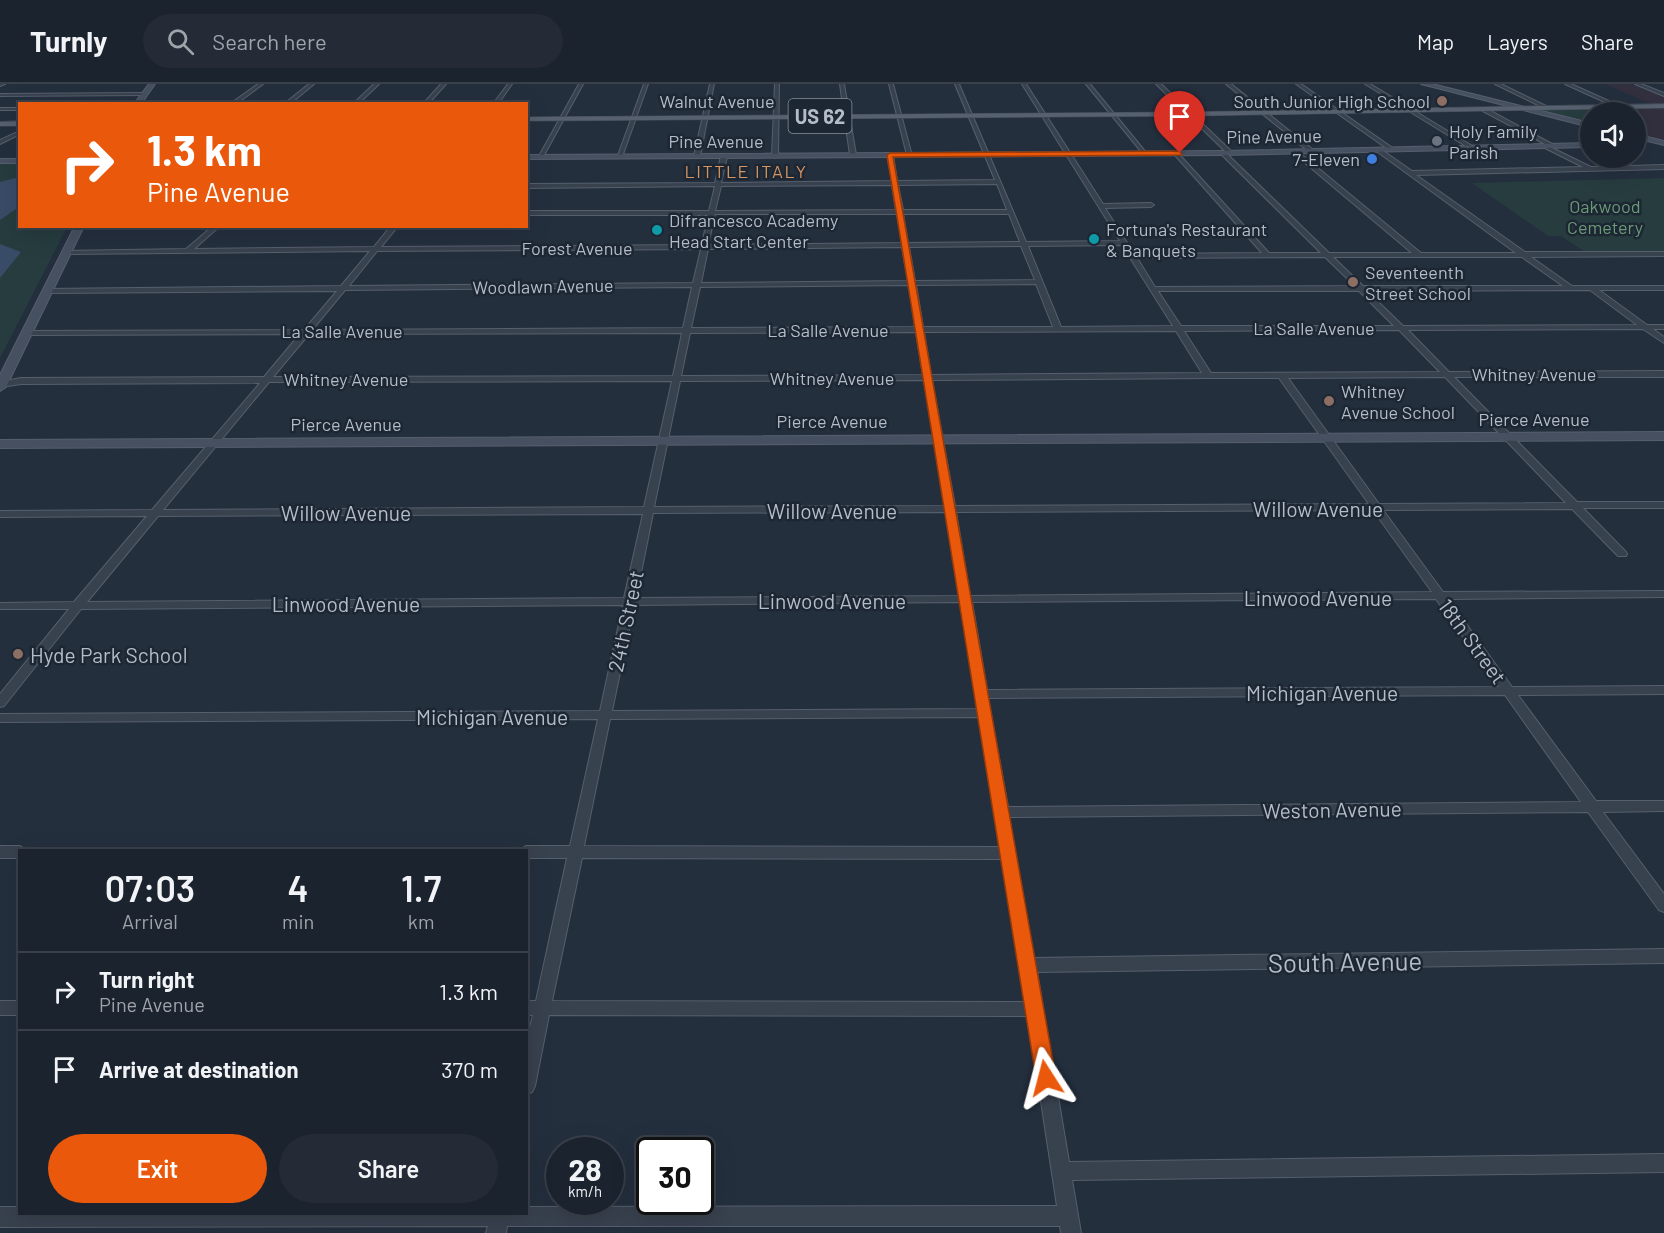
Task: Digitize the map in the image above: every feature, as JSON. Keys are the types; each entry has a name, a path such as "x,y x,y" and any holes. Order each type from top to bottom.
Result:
{"main road":[{"path":"138,102 152,84"},
{"path":"1425,84 1580,122"},
{"name":"Walnut Avenue","path":"1646,106 1664,106"},
{"name":"Walnut Avenue","path":"528,118 1114,115 1580,108"},
{"path":"0,124 18,123"},
{"path":"1646,139 1664,143"},
{"path":"1646,143 1664,143"},
{"name":"Pine Avenue","path":"528,157 1146,154 1580,145"},
{"path":"0,161 18,161"},
{"path":"1,386 79,228"},
{"name":"Pierce Avenue","path":"0,444 1664,436"}],"street":[{"path":"235,102 261,84"},
{"path":"289,102 312,84"},
{"path":"357,102 377,84"},
{"path":"428,102 444,84"},
{"path":"496,102 510,84"},
{"path":"540,157 581,84"},
{"path":"619,157 646,84"},
{"path":"697,156 712,84"},
{"path":"775,156 777,84"},
{"path":"842,84 853,155"},
{"path":"891,84 910,155"},
{"path":"957,84 999,181 1058,329"},
{"path":"1024,84 1208,376"},
{"path":"1088,84 1146,154"},
{"path":"1158,84 1622,554"},
{"path":"1228,84 1310,150"},
{"path":"1298,84 1391,149"},
{"path":"1367,84 1471,147"},
{"path":"1497,84 1548,108"},
{"path":"1568,84 1609,102"},
{"path":"1637,84 1664,95"},
{"path":"0,95 144,94"},
{"path":"0,109 18,108"},
{"path":"1483,109 1590,169"},
{"path":"0,142 18,133"},
{"path":"1377,149 1570,288"},
{"path":"1294,151 1419,255"},
{"path":"1176,153 1266,255"},
{"path":"0,1217 1069,1225 1035,1009 890,155"},
{"name":"24th Street","path":"528,1069 535,1008 576,852 724,156"},
{"path":"1408,173 1664,167"},
{"path":"528,184 999,181"},
{"path":"1101,206 1150,205"},
{"path":"528,214 1011,212"},
{"path":"188,250 215,228"},
{"path":"0,703 78,605 393,228"},
{"name":"Forest Avenue","path":"66,252 1124,243"},
{"path":"1133,256 1664,254"},
{"name":"Woodlawn Avenue","path":"48,291 1039,282"},
{"path":"1591,288 1664,341"},
{"path":"1153,289 1664,288"},
{"name":"La Salle Avenue","path":"27,333 1664,327"},
{"name":"Whitney Avenue","path":"1,386 21,381 1664,374"},
{"name":"18th Street","path":"1282,376 1664,906"},
{"name":"Willow Avenue","path":"0,514 1664,505"},
{"name":"Linwood Avenue","path":"0,606 1664,594"},
{"name":"Michigan Avenue","path":"981,694 1664,690"},
{"name":"Michigan Avenue","path":"0,718 984,713"},
{"name":"Weston Avenue","path":"1000,812 1664,806"},
{"path":"0,852 18,852"},
{"path":"528,852 1007,853"},
{"name":"South Avenue","path":"1027,965 1664,956"},
{"path":"0,1008 18,1008"},
{"path":"535,1008 1035,1009"},
{"path":"1060,1171 1664,1163"}],"shaded area":[{"path":"1605,84 1632,84 1664,97 1664,140 1646,136 1646,108 1660,108"},
{"path":"1580,109 1580,111 1542,110"}],"green space":[{"path":"1580,109 1580,121 1544,112 1542,110"},
{"path":"0,164 18,164 18,228 66,228 0,358"},
{"name":"Oakwood Cemetery","path":"1664,178 1664,253 1585,252 1561,236 1548,236 1472,183"}],"water":[{"path":"18,177 18,208 0,220 0,182"},
{"path":"0,244 21,252 0,278"}],"place":[{"name":"South Junior High School","path":"1442,101"},
{"name":"Holy Family Parish","path":"1437,141"},
{"name":"7-Eleven","path":"1372,159"},
{"name":"Difrancesco Academy Head Start Center","path":"657,230"},
{"name":"Fortuna's Restaurant & Banquets","path":"1094,239"},
{"name":"Seventeenth Street School","path":"1353,282"},
{"name":"Whitney Avenue School","path":"1329,401"},
{"name":"Hyde Park School","path":"18,654"}],"district":[{"name":"LITTLE ITALY","path":"746,171"}],"route":[{"path":"1046,1078 890,155 1180,153"}]}
